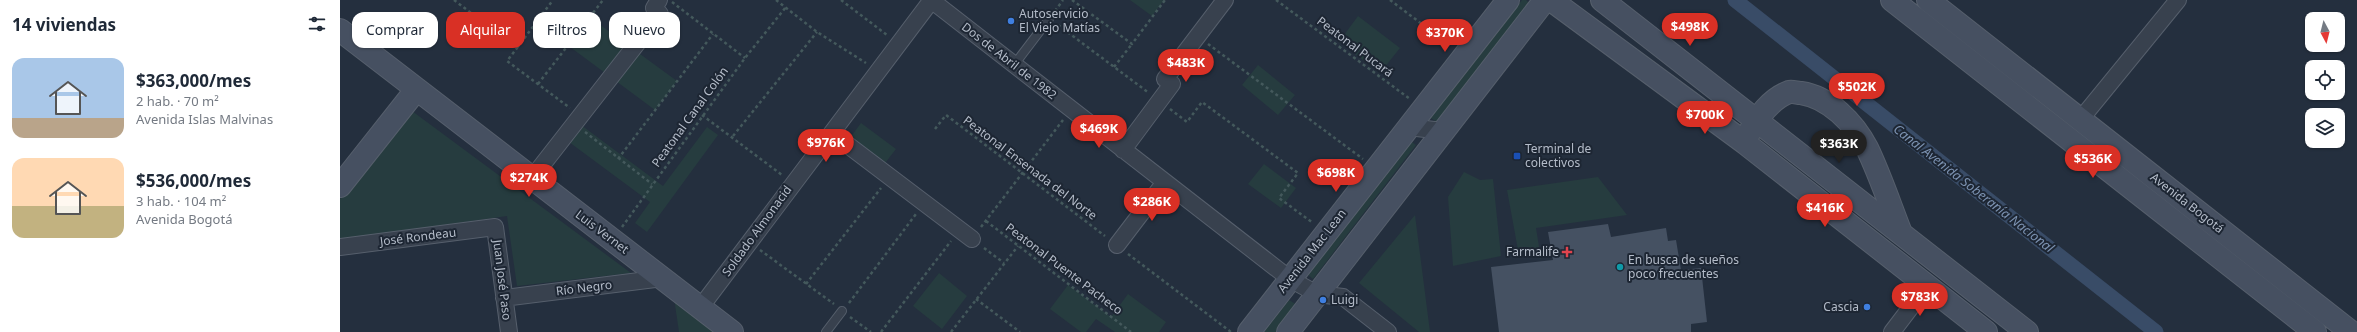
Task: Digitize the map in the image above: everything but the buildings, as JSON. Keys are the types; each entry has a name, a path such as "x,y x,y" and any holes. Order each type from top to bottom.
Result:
{"street":[{"path":"532,178 660,14 654,8 659,0"},
{"path":"1123,150 1172,84 1165,79 1225,0"},
{"name":"Avenida Mac Lean","path":"1249,332 1508,0"},
{"path":"1288,332 1545,0"},
{"path":"1551,0 1745,143 1986,332"},
{"path":"1602,0 2027,332"},
{"name":"Avenida Bogotá","path":"1892,0 2316,332"},
{"path":"2080,120 2178,0"},
{"name":"Soldado Almonacid","path":"700,308 792,183 832,133 931,1"},
{"name":"Dos de Abril de 1982","path":"931,1 1290,279 1317,294"},
{"path":"1921,22 1930,2"},
{"name":"Avenida Bogotá","path":"1930,2 2351,332"},
{"name":"Luis Vernet","path":"340,30 732,332"},
{"path":"340,186 416,90"},
{"path":"1745,143 1756,120 1775,99 1790,92 1806,94 1827,102 1852,126 1866,147 1902,234"},
{"path":"1408,127 1444,130"},
{"path":"832,133 966,234"},
{"path":"1117,245 1165,182"},
{"path":"2168,216 2181,198"},
{"path":"2202,242 2216,225"},
{"name":"José Rondeau","path":"340,247 496,227"},
{"name":"Juan José Paso","path":"496,227 509,332"},
{"name":"Río Negro","path":"504,298 663,278"},
{"path":"1892,332 1927,286"},
{"path":"1317,294 1343,297 1388,332"}],"lane":[{"path":"1014,65 1049,19"},
{"path":"826,332 842,311"}],"path":[{"path":"454,0 470,12"},
{"path":"525,37 553,0"},
{"path":"538,84 603,0"},
{"path":"669,0 745,58"},
{"path":"776,0 816,32 879,71"},
{"path":"841,0 899,44"},
{"path":"1072,0 1132,44"},
{"path":"1114,67 1165,0"},
{"name":"Peatonal Pucará","path":"1276,0 1423,109"},
{"path":"1390,0 1464,56"},
{"name":"Peatonal Canal Colón","path":"612,240 702,115 745,58 786,8"},
{"path":"1049,19 1187,122 1202,102 1298,173 1279,198 1326,233"},
{"path":"733,136 816,32"},
{"path":"618,159 713,34"},
{"path":"1198,36 1376,169"},
{"path":"517,48 507,61 538,84 618,159 652,184"},
{"path":"881,332 966,234 986,221 1071,110"},
{"path":"702,115 733,136 792,183"},
{"name":"Peatonal Ensenada del Norte","path":"936,129 946,115 1232,332"},
{"path":"806,284 889,176"},
{"path":"842,311 925,203"},
{"name":"Peatonal Puente Pacheco","path":"986,221 1131,332"},
{"path":"966,234 1004,263"},
{"path":"750,242 871,332"},
{"path":"951,332 1018,246"},
{"path":"976,299 1020,332"}],"green space":[{"path":"1130,0 1164,0 1152,16"},
{"path":"1522,0 1526,0 1532,6 1440,124 1429,117"},
{"path":"1358,16 1400,48 1380,73 1339,42"},
{"path":"601,25 609,31 609,48 632,48 677,81 655,110 571,48 601,48"},
{"path":"1258,65 1295,95 1278,115 1242,85"},
{"path":"412,111 631,273 517,286 507,216 340,240 340,199"},
{"path":"861,123 896,149 882,167 847,142"},
{"path":"581,125 663,186 707,127 718,135 647,232 635,223 650,202 569,142"},
{"path":"1408,139 1416,145 1313,279 1306,273"},
{"path":"1264,164 1296,188 1281,208 1248,184"},
{"path":"1464,172 1480,180 1493,179 1501,256 1453,266 1448,197"},
{"path":"1598,177 1627,215 1536,228 1541,259 1518,250 1507,190"},
{"path":"1415,215 1430,332 1419,332 1359,283"},
{"path":"939,273 967,296 942,329 913,306"},
{"path":"1068,285 1111,317 1128,294 1166,322 1159,332 1115,332 1096,319 1086,332 1081,332 1050,309"},
{"path":"674,298 714,332 679,332"},
{"path":"1289,300 1297,305 1276,332 1264,332"}],"waterway":[{"name":"Canal Avenida Soberanía Nacional","path":"1735,0 2156,332"}],"place":[{"name":"Autoservicio El Viejo Matías","path":"1011,21"},
{"name":"Terminal de colectivos","path":"1517,156"},
{"name":"Farmalife","path":"1567,252"},
{"name":"En busca de sueños poco frecuentes","path":"1620,267"},
{"name":"Luigi","path":"1323,300"},
{"name":"Cascia","path":"1867,307"}]}
